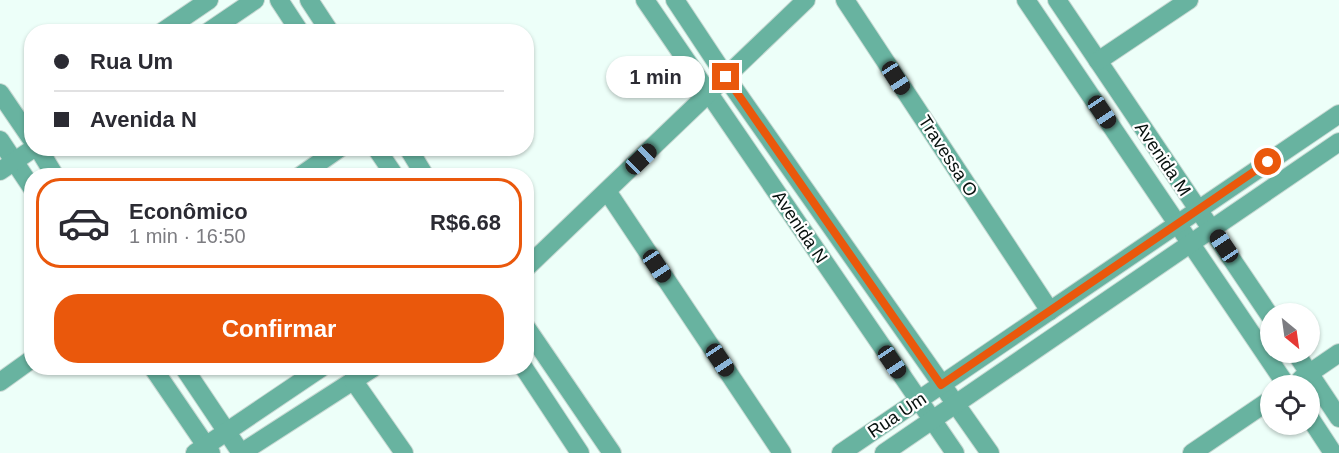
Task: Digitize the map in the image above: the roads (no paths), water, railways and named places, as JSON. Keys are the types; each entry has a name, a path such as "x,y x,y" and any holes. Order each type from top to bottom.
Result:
{"street":[{"path":"174,24 209,0"},
{"path":"220,24 255,0"},
{"path":"279,0 295,24"},
{"path":"309,0 325,24"},
{"name":"Avenida N","path":"645,0 956,453"},
{"name":"Avenida N","path":"675,0 726,77 990,453"},
{"path":"534,260 806,0"},
{"name":"Travessa O","path":"845,0 1050,311"},
{"name":"Avenida M","path":"1026,0 1177,225 1281,375"},
{"name":"Avenida M","path":"1057,0 1261,303"},
{"path":"1098,61 1189,0"},
{"path":"0,93 24,122"},
{"name":"Rua Um","path":"841,453 1339,114"},
{"path":"24,129 0,139 7,167 24,181"},
{"name":"Rua Um","path":"884,453 1339,142"},
{"path":"7,167 24,156"},
{"path":"311,168 329,156"},
{"path":"608,191 782,453"},
{"path":"534,339 612,453"},
{"path":"1306,375 1339,353"},
{"path":"1302,363 1339,418"},
{"path":"0,382 24,365"},
{"path":"157,375 204,451 228,431 311,375"},
{"path":"189,375 242,453 361,375"},
{"path":"529,375 580,453"},
{"path":"353,380 404,453"},
{"path":"1192,453 1260,407"},
{"path":"1320,433 1333,453"}]}
